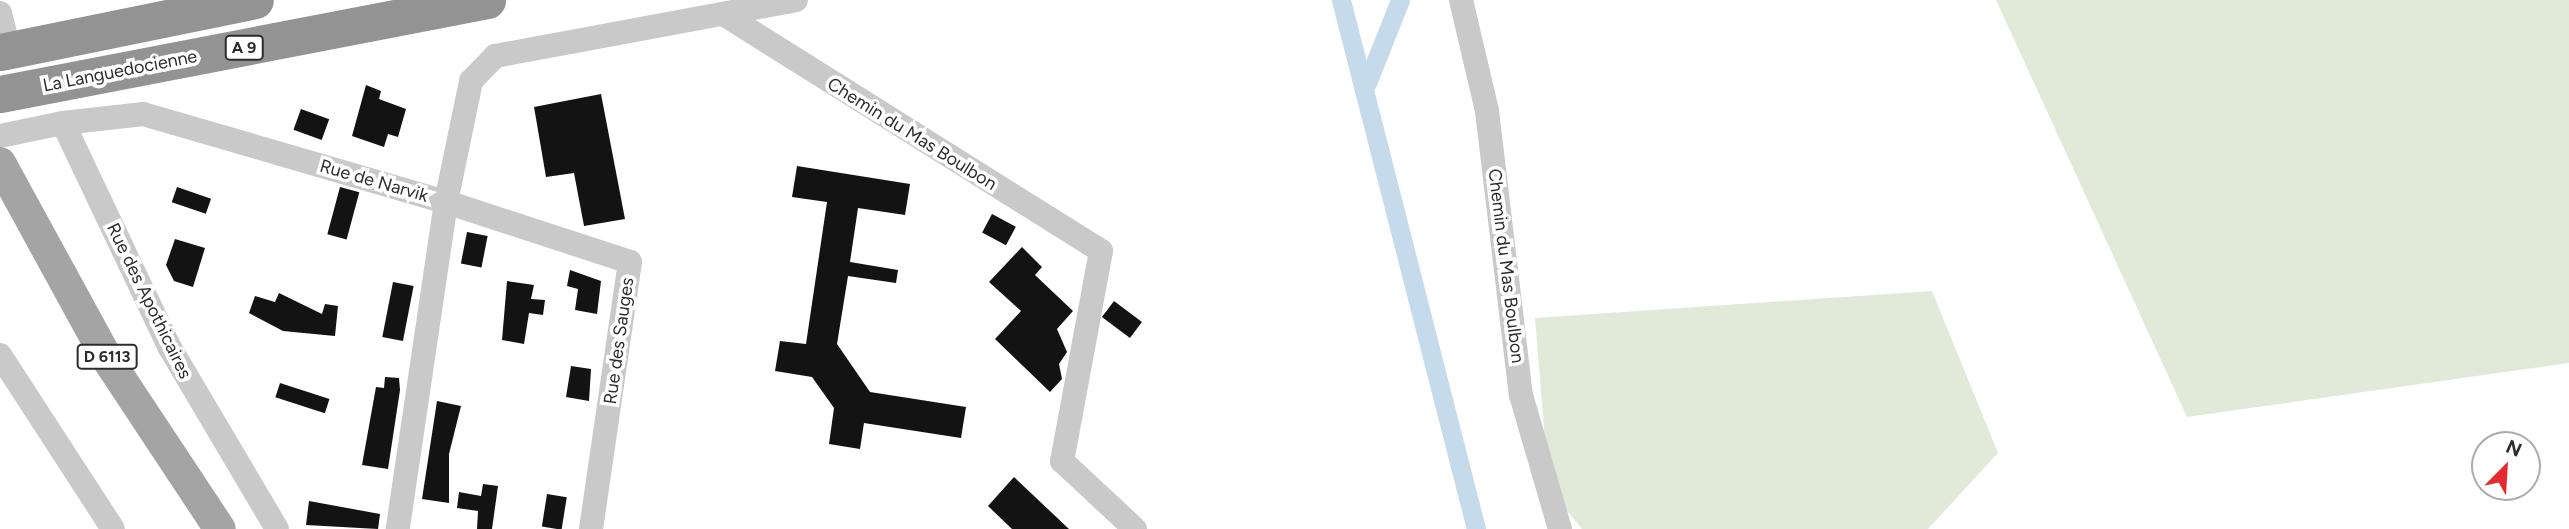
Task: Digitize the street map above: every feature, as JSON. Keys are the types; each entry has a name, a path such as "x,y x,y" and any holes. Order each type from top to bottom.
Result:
{"highway":[{"path":"4,51 255,0"},
{"name":"La Languedocienne","path":"0,94 487,0"}],"main road":[{"name":"D 6113","path":"2,182 60,315 194,529"},
{"name":"D 6113","path":"2,182 106,357 220,529"}],"street":[{"path":"446,202 460,109 471,82 495,56 796,0"},
{"name":"Chemin du Mas Boulbon","path":"1461,0 1487,111 1521,394 1560,529"},
{"path":"0,13 4,51"},
{"name":"Chemin du Mas Boulbon","path":"724,15 1101,251 1062,461 1135,529"},
{"name":"Rue de Narvik","path":"63,124 143,114 446,202 398,529"},
{"path":"0,136 63,124"},
{"name":"Rue des Apothicaires","path":"63,124 170,348 277,529"},
{"name":"Rue des Sauges","path":"446,202 630,262 591,529"},
{"path":"0,355 113,529"}],"green space":[{"path":"1996,0 2569,0 2569,363 2187,417"},
{"path":"1932,291 1998,453 1928,529 1582,529 1549,489 1535,318"}],"building":[{"path":"366,85 381,91 379,99 406,109 398,137 388,134 384,147 352,136"},
{"path":"601,94 625,219 584,226 574,173 546,177 534,107"},
{"path":"301,109 329,119 322,140 293,130"},
{"path":"797,166 910,184 905,215 858,208 850,262 898,270 896,283 848,276 837,344 870,392 966,407 961,438 864,423 860,449 829,444 834,408 812,377 775,371 780,341 806,344 827,202 792,197"},
{"path":"177,187 211,199 206,214 172,202"},
{"path":"340,187 359,192 347,240 327,234"},
{"path":"992,214 1016,227 1006,245 982,233"},
{"path":"467,232 488,236 482,267 461,263"},
{"path":"175,239 205,248 193,287 174,281 166,265"},
{"path":"1022,247 1042,267 1035,275 1073,311 1057,329 1067,352 1059,364 1062,379 1050,392 995,339 1021,311 989,282"},
{"path":"570,270 601,281 597,314 575,310 578,289 567,286"},
{"path":"507,281 534,285 531,299 545,300 543,315 529,313 524,344 502,340"},
{"path":"393,282 414,286 403,341 382,337"},
{"path":"279,293 322,314 325,304 338,306 335,336 283,331 249,313 255,296 275,302"},
{"path":"1114,301 1142,322 1130,338 1102,317"},
{"path":"571,366 591,369 589,401 566,397"},
{"path":"385,377 399,378 400,390 388,469 362,465 376,387 384,388"},
{"path":"280,383 329,399 325,413 275,397"},
{"path":"437,401 461,406 449,454 449,503 422,499"},
{"path":"1014,477 1069,529 1012,529 988,506"},
{"path":"483,484 498,486 492,529 477,529 478,511 457,508 459,492 481,496"},
{"path":"547,494 567,497 562,529 542,527"},
{"path":"309,501 380,514 378,529 306,525"}],"waterway":[{"path":"1341,0 1476,529"},
{"path":"1367,83 1400,0"}]}
